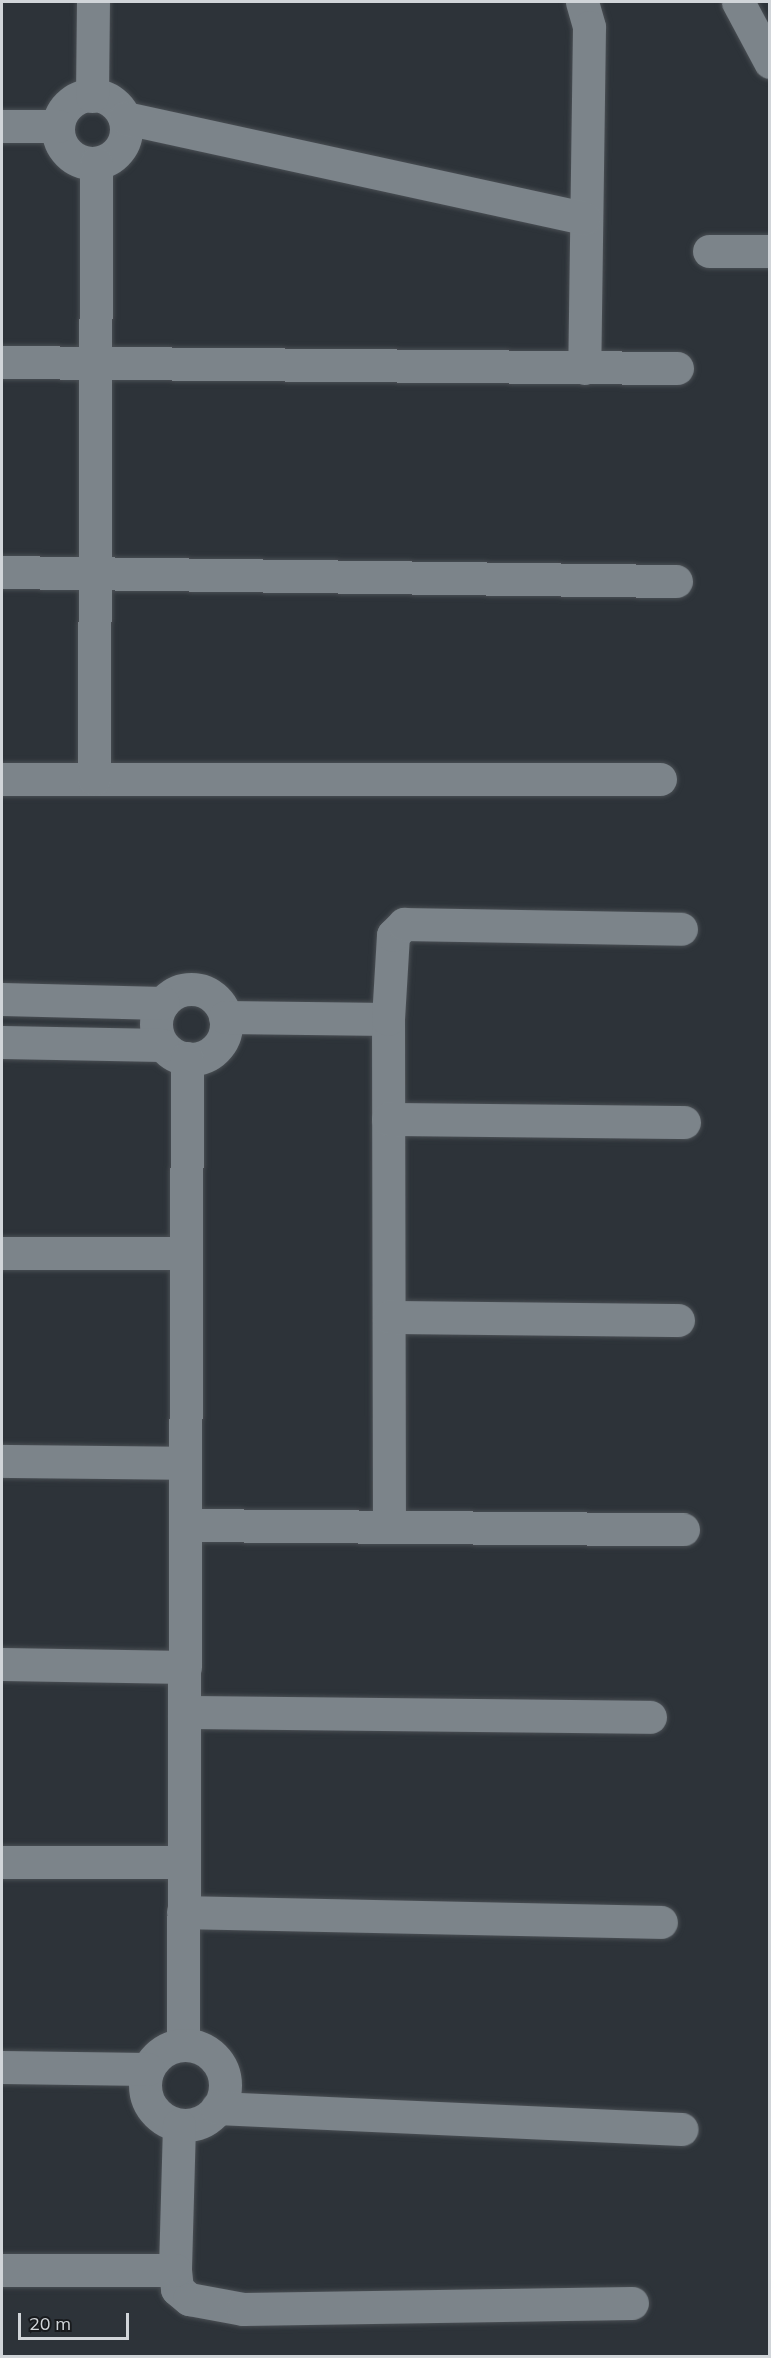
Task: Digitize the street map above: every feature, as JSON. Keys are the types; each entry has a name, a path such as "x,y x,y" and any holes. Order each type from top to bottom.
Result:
{"street":[{"path":"92,96 93,2"},
{"path":"582,2 588,27 584,368"},
{"path":"738,2 770,62"},
{"path":"92,96 116,105 124,118 126,132 121,147 111,158 96,163 81,162 68,154 60,141 58,126 63,111 73,101 92,96"},
{"path":"124,118 584,218"},
{"path":"2,126 58,126"},
{"path":"94,779 96,163"},
{"path":"709,251 770,251"},
{"path":"2,363 677,368"},
{"path":"2,572 676,581"},
{"path":"2,779 660,779"},
{"path":"389,1526 388,1019 393,935 404,924 681,929"},
{"path":"2,1042 175,1052 198,1058 217,1047 223,1038 225,1017 213,997 203,992 181,991 163,1003 157,1016 175,1052 186,1253 183,2045"},
{"path":"2,999 163,1003"},
{"path":"225,1017 388,1019"},
{"path":"388,1119 684,1122"},
{"path":"2,1253 186,1253"},
{"path":"389,1317 678,1320"},
{"path":"2,1461 185,1463"},
{"path":"185,1525 683,1529"},
{"path":"2,1664 185,1667"},
{"path":"184,1712 650,1717"},
{"path":"2,1862 184,1862"},
{"path":"183,1912 661,1922"},
{"path":"183,2045 204,2051 220,2066 225,2080 218,2108 207,2118 179,2125 153,2111 146,2097 148,2069 156,2056 183,2045"},
{"path":"2,2067 148,2069"},
{"path":"218,2108 682,2129"},
{"path":"179,2125 175,2270 177,2289 189,2298 243,2309 632,2303"},
{"path":"2,2270 175,2270"}]}
